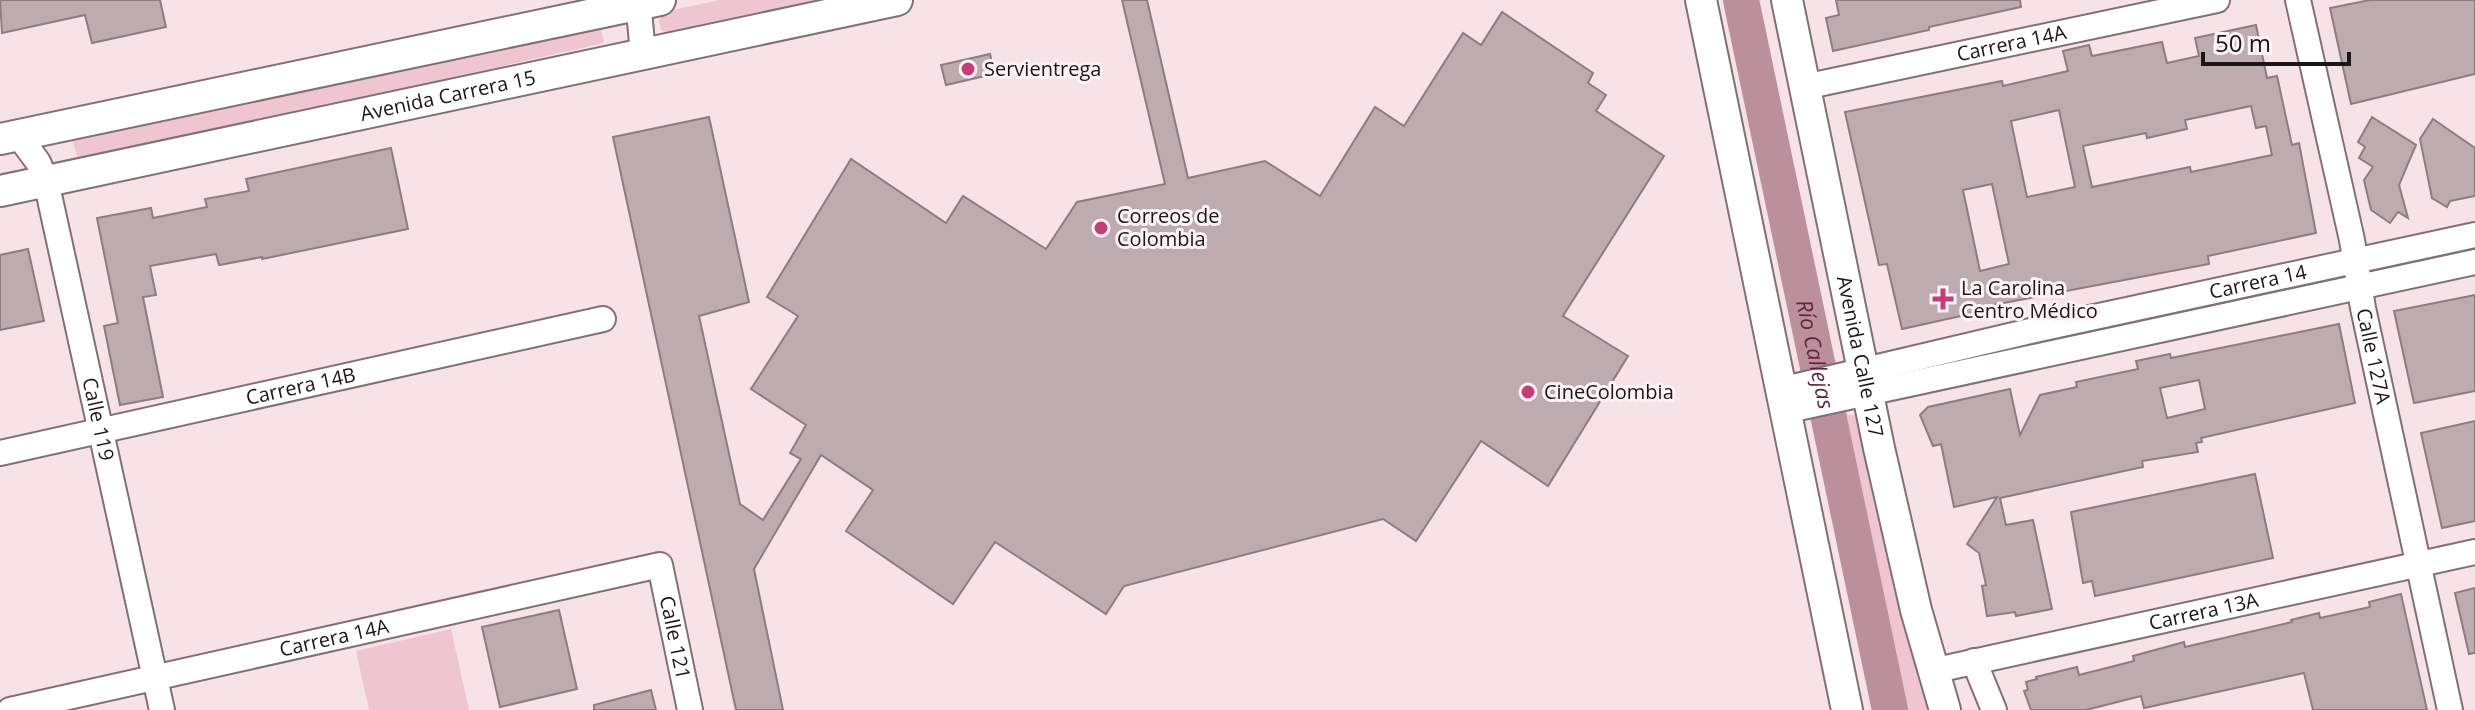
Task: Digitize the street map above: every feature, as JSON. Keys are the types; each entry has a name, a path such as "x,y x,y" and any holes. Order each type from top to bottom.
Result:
{"main road":[{"name":"Avenida Carrera 15","path":"0,191 897,0"},
{"path":"1701,0 1795,397 1847,710"},
{"name":"Avenida Calle 127","path":"1787,0 1856,383 1945,710"},
{"path":"9,137 645,1"}],"street":[{"name":"Carrera 14A","path":"1804,87 2217,0"},
{"name":"Calle 127A","path":"2298,0 2450,710"},
{"path":"643,54 645,1"},
{"name":"Calle 119","path":"9,137 38,162 46,181 162,710"},
{"name":"Carrera 14","path":"1795,397 1856,383 2039,329 2475,235"},
{"name":"Carrera 14","path":"1856,383 2045,353 2475,262"},
{"name":"Carrera 14B","path":"0,453 603,319"},
{"path":"2039,329 2045,353"},
{"name":"Carrera 13A","path":"1932,671 2475,552"},
{"name":"Carrera 14A","path":"10,710 660,565"},
{"name":"Calle 121","path":"660,565 690,710"},
{"path":"1974,661 1994,710"}],"shaded area":[{"path":"720,0 840,0 670,34 661,30 659,20 668,11"},
{"path":"600,25 604,43 199,135 78,159 70,132"},
{"path":"1843,410 1855,415 1898,600 1933,710 1905,710"},
{"path":"451,629 469,710 369,710 356,651"}],"building":[{"path":"0,0 160,0 166,27 92,43 85,15 2,33"},
{"path":"1122,0 1147,0 1188,178 1265,161 1320,196 1375,107 1404,126 1463,33 1481,45 1502,12 1593,73 1588,83 1606,95 1596,111 1664,156 1563,316 1628,356 1548,486 1481,441 1416,541 1383,519 1124,586 1106,614 995,542 953,604 846,531 873,490 821,455 754,569 783,710 736,710 613,137 709,117 749,302 699,316 740,504 763,520 801,459 790,453 806,425 751,389 798,316 767,297 851,159 946,223 963,196 1046,249 1077,202 1165,184"},
{"path":"1836,0 2020,0 2021,7 1833,51 1826,18 1839,15"},
{"path":"2370,0 2475,0 2475,74 2351,104 2330,8"},
{"path":"2256,25 2267,78 2277,76 2292,145 2299,143 2316,233 2208,256 2209,264 1993,305 1993,309 1902,329 1887,264 1879,265 1845,112 2002,81 2003,86 2068,71 2063,51 2089,45 2092,56 2162,42 2167,63 2199,56 2195,38","holes":["2251,106 2256,128 2266,126 2272,155 2191,172 2190,167 2092,187 2083,146 2146,133 2147,138 2187,129 2185,120","2059,110 2075,187 2027,197 2011,121","1992,184 2009,264 1980,271 1963,190"]},
{"name":"Servientrega","path":"990,54 994,74 946,85 941,65"},
{"path":"2372,117 2416,145 2399,185 2408,218 2398,212 2390,223 2371,210 2364,180 2373,167 2359,158 2365,147 2358,142"},
{"path":"2433,119 2475,148 2475,196 2450,201 2447,207 2432,198 2420,139"},
{"path":"391,148 408,229 262,259 219,265 216,254 150,266 156,295 143,297 163,397 120,405 104,326 118,323 97,218 151,208 153,218 207,207 205,199 249,191 246,179"},
{"path":"28,249 44,321 0,330 0,255"},
{"path":"2475,295 2475,391 2414,403 2394,311"},
{"path":"2339,324 2355,403 2201,438 2202,442 2196,443 2198,452 2142,461 2143,467 2000,498 2006,525 2033,520 2052,609 2016,616 2015,612 1987,616 1982,586 1986,585 1979,553 1967,544 1997,497 1954,507 1941,444 1933,446 1920,415 1928,407 2010,389 2020,435 2040,395 2077,387 2076,382 2138,369 2136,361 2170,354 2171,358","holes":["2199,380 2205,409 2167,418 2160,388"]},
{"path":"2475,421 2475,521 2442,528 2421,433"},
{"path":"2255,474 2273,558 2095,596 2092,581 2083,583 2071,512"},
{"path":"2475,588 2475,653 2469,654 2455,593"},
{"path":"2401,594 2427,710 2313,710 2304,673 2144,708 2141,696 2086,710 2031,710 2024,691 2028,690 2026,682 2036,677 2077,667 2079,675 2134,661 2133,656 2184,642 2185,647 2319,613 2320,618 2370,607 2369,602"},
{"path":"559,610 577,689 500,707 482,627"},
{"path":"651,690 656,710 594,710 594,705"}],"waterway":[{"name":"Río Callejas","path":"1741,0 1890,710"}],"place":[{"name":"Servientrega","path":"968,69"},
{"name":"Correos de Colombia","path":"1101,228"},
{"name":"La Carolina Centro Médico","path":"1943,299"},
{"name":"CineColombia","path":"1528,392"}]}
